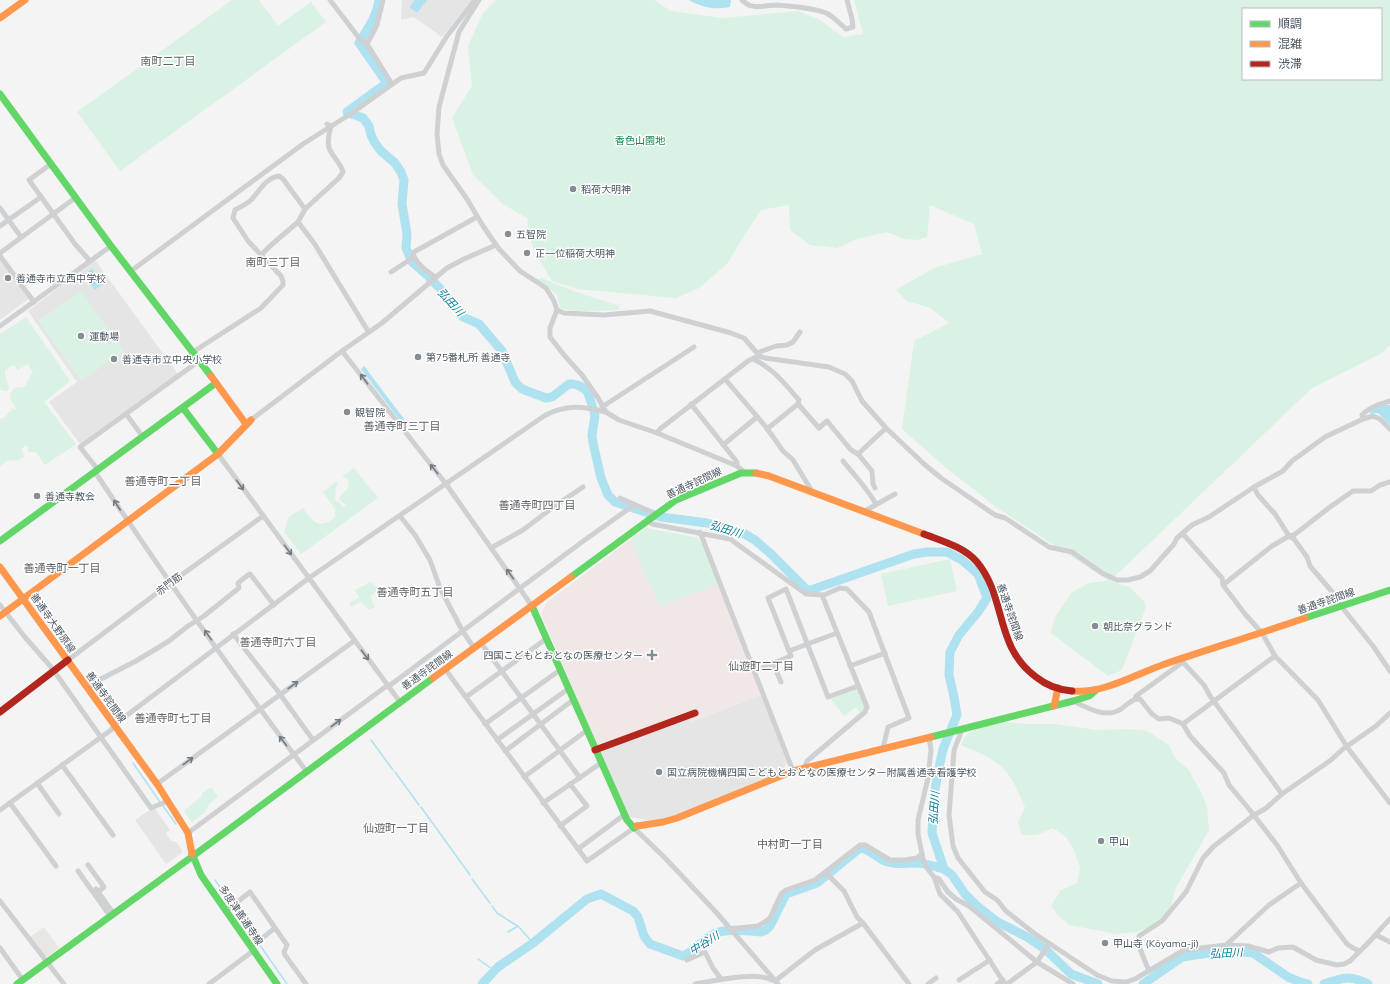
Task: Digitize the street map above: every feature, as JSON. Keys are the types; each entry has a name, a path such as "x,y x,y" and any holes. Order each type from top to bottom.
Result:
{"street":[{"path":"0,18 25,0"},
{"path":"330,0 359,38 365,43 392,84"},
{"path":"365,43 377,24 383,0"},
{"path":"131,271 329,125 372,100 401,78 424,73 447,36 475,0"},
{"path":"479,0 459,32 452,55 439,107 437,134 439,154 443,166 468,199 477,217 496,245 520,271 546,288 554,301 557,310 550,328 550,337 582,375 606,412"},
{"path":"742,0 746,4 760,7 776,5 804,8 827,14 846,29 853,27 847,0"},
{"path":"0,94 111,246 216,383 249,422"},
{"path":"262,254 298,222 305,209 339,178 342,168 329,151 329,125"},
{"path":"51,164 29,180 75,244 90,261"},
{"path":"193,352 262,307 284,281 262,254 248,241 233,218 235,210 250,201 273,177 279,176 305,209"},
{"path":"0,226 41,197"},
{"path":"0,253 76,198"},
{"path":"0,210 21,237"},
{"path":"391,272 414,257 414,252 477,217"},
{"path":"298,222 314,243 368,332"},
{"path":"3,614 218,454 249,422 404,305 447,268 496,245"},
{"path":"0,326 111,246"},
{"path":"0,256 34,302"},
{"path":"414,257 420,266 435,278"},
{"path":"557,310 564,313 604,315 650,311 731,333 744,338 756,356 777,374 798,400 798,404 819,428 827,421 851,450 858,454 872,470 873,484 875,488"},
{"path":"657,433 660,428 748,361 776,346 787,345 793,342 800,332"},
{"path":"602,407 694,347"},
{"path":"342,351 446,484 532,606 586,731 627,820 716,911 729,929 777,982"},
{"path":"756,356 829,367 840,372 852,381 862,401 886,428 941,478 1048,547 1072,552 1102,573 1117,580 1128,580 1140,577 1150,571 1178,538 1192,525 1209,517 1254,487 1283,471 1292,461 1325,437 1363,419 1373,416 1380,419 1390,429"},
{"path":"199,361 80,447 97,471 128,521 171,583 260,709 307,772"},
{"path":"725,379 767,428 783,451 793,460 813,493"},
{"path":"0,541 216,383"},
{"path":"1363,419 1362,415 1364,412 1380,404 1390,402"},
{"path":"691,404 737,462 737,466"},
{"path":"767,428 798,404"},
{"path":"183,408 400,702"},
{"path":"0,810 111,730 114,725 309,578 548,414 564,408 589,408 606,412 619,420 657,433 737,466 744,472"},
{"path":"126,414 143,437"},
{"path":"723,445 757,417"},
{"path":"858,454 886,428"},
{"path":"843,461 867,489 876,504"},
{"name":"善通寺詫間線","path":"68,660 168,801 188,833 193,856 648,519 676,500 744,472 754,472 769,476 952,545 967,554 977,562 990,583 1008,641 1015,656 1034,676 1046,684 1058,688 1081,692 1096,690 1390,590"},
{"path":"1223,585 1272,546 1289,536 1294,535 1353,491 1371,491 1380,485 1390,482"},
{"path":"1254,487 1258,495 1275,514 1289,536 1294,539 1307,557 1310,566 1334,594 1341,606 1373,646 1390,671"},
{"path":"491,548 523,530 582,488"},
{"path":"864,512 895,494"},
{"path":"620,498 656,514"},
{"path":"188,833 634,505"},
{"name":"赤門筋","path":"68,660 263,516"},
{"path":"400,516 415,535 430,560 440,588 474,648"},
{"path":"648,519 652,524 700,532 730,539 806,594 822,595 831,593 840,588 847,589 868,612 909,718 888,727 883,748"},
{"path":"700,532 793,771"},
{"path":"1183,534 1222,578 1223,585 1262,633 1275,656 1318,700 1346,747 1390,803"},
{"name":"善通寺大野原線","path":"0,568 24,598 68,660 0,712"},
{"path":"88,689 97,681 136,661 169,641 188,626 198,621 239,588 238,584 241,580 250,574 274,605"},
{"path":"754,671 791,656 768,598 786,590 790,581"},
{"path":"786,590 828,697 858,686"},
{"path":"804,769 807,761 865,712 867,707 822,595"},
{"path":"0,605 3,614 51,667 152,808 168,801"},
{"path":"789,652 837,633"},
{"path":"234,634 313,740"},
{"path":"466,697 546,639"},
{"path":"157,784 354,641"},
{"path":"481,643 580,778"},
{"path":"850,666 885,653"},
{"path":"1183,724 1275,656"},
{"path":"1073,702 1089,709 1101,712 1115,712 1135,698 1181,660 1204,685 1210,696 1282,794"},
{"path":"773,663 781,682"},
{"path":"445,669 587,861 638,825 663,822 677,818 793,771 946,732 961,730 1073,702 1089,696 1096,690"},
{"path":"485,724 560,670"},
{"path":"1054,706 1058,688"},
{"path":"497,740 568,689"},
{"path":"1135,698 1140,699 1152,714 1159,719 1169,718 1183,724 1190,736 1224,773 1229,785 1288,860 1301,883 1347,944 1360,951"},
{"path":"505,751 573,700"},
{"path":"595,750 695,713"},
{"path":"1149,971 1138,944 1139,936 1162,921 1186,892 1207,852 1254,815 1265,809 1282,794 1376,726 1390,713"},
{"path":"961,730 960,737 956,743 954,751 949,815 950,834 958,858 985,892 997,900 1006,911 1049,944 1097,975 1112,981 1126,982 1149,971 1184,950 1226,945 1248,946 1269,952 1278,948 1293,947 1312,958 1337,965 1344,964 1350,961 1390,919"},
{"path":"524,776 586,731"},
{"path":"929,737 931,750 928,778 918,820 918,834 922,856 927,868 934,877 940,894 958,912 1005,983"},
{"path":"544,803 601,763"},
{"path":"62,765 113,835"},
{"path":"37,783 59,814"},
{"path":"560,826 587,806 570,784"},
{"path":"10,803 56,866"},
{"path":"578,849 624,815"},
{"path":"729,929 758,926 766,922 770,918 781,894 786,890 815,880 826,873 860,845 865,845 890,860 905,860 922,856"},
{"path":"0,948 20,982 193,856"},
{"name":"多度津善通寺線","path":"193,856 201,875 231,908 277,984"},
{"path":"88,865 104,887 97,890 112,915"},
{"path":"78,871 112,915"},
{"path":"826,873 844,891 857,917 909,984"},
{"path":"934,877 939,879 956,900 969,906 1037,962 1073,984"},
{"path":"1226,945 1269,905 1301,883"},
{"path":"231,908 250,892 287,946 284,952 285,955 306,984"},
{"path":"0,901 64,984"},
{"path":"777,982 815,950 863,923"},
{"path":"209,984 275,928"},
{"path":"1376,935 1390,942"},
{"path":"997,984 1005,983 1037,962 1049,944"},
{"path":"687,960 705,952 713,968 721,979"},
{"path":"960,980 990,960"},
{"path":"699,984 721,979 764,977 777,982"},
{"path":"928,984 936,978"}],"shaded area":[{"path":"401,0 472,0 442,37 414,17 401,20"},
{"name":"善通寺市立西中学校","path":"0,258 30,298 0,320"},
{"name":"善通寺市立中央小学校","path":"95,260 178,374 80,444 49,402 77,382 28,311"},
{"name":"四国こどもとおとなの医療センター","path":"646,528 698,538 704,548 761,695 693,721 692,724 689,717 600,752 541,614 546,603"},
{"path":"761,695 787,763 782,771 720,798 667,818 648,820 628,817 600,752 689,717 691,723"},
{"path":"154,807 170,830 166,833 171,841 176,842 182,850 182,853 166,864 135,820"},
{"path":"44,927 59,948 48,956 44,956 30,937"}],"green space":[{"path":"232,0 259,0 278,26 311,2 326,22 120,171 77,112"},
{"name":"香色山園地","path":"496,0 654,0 671,11 723,18 798,11 820,20 843,37 863,34 854,0 1390,0 1390,345 1382,353 1312,388 1110,581 1129,587 1144,601 1146,607 1122,670 1108,676 1051,633 1054,619 1071,593 1089,583 1109,581 996,507 945,467 902,429 914,341 949,323 931,308 907,301 896,290 934,268 982,254 974,224 930,205 927,237 917,240 904,239 887,232 857,239 837,248 810,245 790,230 789,205 761,210 727,264 699,288 676,298 578,289 552,281 534,251 530,238 527,218 503,204 473,175 452,118 472,86 468,46 483,13"},
{"path":"542,278 573,291 620,306 618,310 596,311 574,311 560,308 557,295 537,279"},
{"name":"運動場","path":"81,291 124,351 81,381 38,321"},
{"path":"26,317 70,381 44,402 76,444 45,465 36,452 29,452 27,446 24,446 22,450 24,457 17,461 9,460 0,466 0,419 5,417 13,408 15,410 16,409 11,400 10,394 16,387 23,388 33,372 28,364 18,370 14,365 5,370 9,387 8,391 0,389 0,334"},
{"path":"354,468 378,498 301,554 284,532 288,518 303,508 317,523 321,524 330,521 335,517 335,509 323,492 336,482 338,483 335,500 342,505 342,507 346,506 345,503 343,503 339,498 349,487 348,479 342,477"},
{"path":"646,528 698,538 704,548 718,584 660,606 631,539"},
{"path":"950,559 957,591 888,606 881,574"},
{"path":"371,582 379,590 370,596 375,607 369,610 361,601 351,607 349,603 359,598 355,590"},
{"path":"855,689 858,690 865,707 864,710 860,713 856,707 844,716 831,699"},
{"path":"1007,722 1025,724 1056,724 1097,730 1130,729 1147,731 1169,745 1175,758 1188,769 1201,792 1207,807 1209,830 1176,888 1171,906 1163,920 1153,926 1136,932 1117,934 1069,925 1051,906 1061,890 1077,883 1080,868 1074,850 1067,838 1053,828 1037,835 1022,835 1018,823 1025,807 1010,777 1002,767 993,760 961,745 964,739 974,730"},
{"path":"212,788 218,797 211,802 205,812 192,822 184,811 202,796 201,794"}],"water":[{"path":"415,0 427,0 417,13 409,7"},
{"path":"689,0 731,0 730,7 709,8"},
{"path":"92,269 103,284 95,290 84,275"},
{"path":"364,366 404,419 401,422 361,369"},
{"path":"1383,405 1390,405 1390,425 1378,413 1370,414 1370,411"}],"waterway":[{"name":"弘田川","path":"379,0 374,17 359,43 387,83 347,112 363,118 369,126 375,143 381,151 395,163 401,172 404,180 402,204 407,234 406,248 412,262 448,297 463,317 479,324 502,351 515,382 522,389 546,398 552,397 569,384 580,386 587,391 595,415 592,435 601,478 608,495 615,502 661,517 707,523 743,533 755,540 771,554 808,591 914,554 927,552 947,552 962,560 978,574 987,598 978,612 959,635 950,652 949,675 957,715 943,749 940,763 934,795 932,833 944,869 952,875 965,894 976,905 996,921 1027,937 1045,949 1071,974 1098,984"},
{"path":"371,740 393,770"},
{"path":"133,763 160,802"},
{"path":"395,772 419,805"},
{"path":"163,806 176,824"},
{"path":"421,807 470,875"},
{"name":"中谷川","path":"482,984 498,967 533,943 587,899 601,894 633,911 638,917 644,936 650,944 683,956 710,936 718,932 736,930 761,932 766,930 770,926 786,894 817,883 860,848 867,850 884,861 891,863 920,863 944,869"},
{"path":"472,879 490,903"},
{"path":"215,880 232,904"},
{"path":"492,906 497,913 519,927 533,943"},
{"path":"234,908 257,941"},
{"path":"508,932 518,926"},
{"path":"259,944 287,984"},
{"name":"弘田川","path":"1143,984 1182,957 1233,951 1253,953 1288,977 1308,984"},
{"path":"478,959 495,971"},
{"name":"弘田川","path":"1324,984 1346,978 1356,979 1368,984"}],"traffic: fast":[{"path":"0,94 111,246 211,376"},
{"path":"0,541 216,383"},
{"path":"183,408 218,454"},
{"path":"571,577 676,500 741,473 756,473"},
{"path":"1305,618 1390,590"},
{"path":"532,606 627,820 634,828 637,826"},
{"path":"192,854 193,856 433,678"},
{"path":"931,737 1073,701 1089,696 1096,690"},
{"path":"17,984 193,856 201,875 277,984"}],"traffic: slow":[{"path":"0,18 25,0"},
{"path":"211,376 246,424"},
{"path":"0,616 218,454 251,420"},
{"path":"756,473 769,476 924,534"},
{"path":"0,567 157,784 188,833 192,854"},
{"path":"433,678 571,577"},
{"path":"1072,691 1084,691 1108,686 1165,664 1305,618"},
{"path":"1054,706 1058,688"},
{"path":"637,826 677,818 793,771 931,737"}],"traffic: jam":[{"path":"924,534 959,548 977,562 993,591 1013,651 1023,665 1036,677 1048,685 1072,691"},
{"path":"0,712 68,660"},
{"path":"595,750 695,713"}],"place":[{"name":"稻荷大明神","path":"573,189"},
{"name":"五智院","path":"508,234"},
{"name":"正一位稲荷大明神","path":"527,253"},
{"name":"善通寺市立西中学校","path":"8,278"},
{"name":"運動場","path":"81,336"},
{"name":"第75番札所 善通寺","path":"418,357"},
{"name":"善通寺市立中央小学校","path":"114,359"},
{"name":"観智院","path":"347,412"},
{"name":"善通寺教会","path":"37,496"},
{"name":"朝比奈グランド","path":"1095,626"},
{"name":"四国こどもとおとなの医療センター","path":"652,655"},
{"name":"国立病院機構四国こどもとおとなの医療センター附属善通寺看護学校","path":"659,772"},
{"name":"甲山","path":"1101,841"},
{"name":"甲山寺 (Kōyama-ji)","path":"1105,943"}],"district":[{"name":"南町二丁目","path":"168,61"},
{"name":"南町三丁目","path":"273,262"},
{"name":"善通寺町三丁目","path":"402,426"},
{"name":"善通寺町二丁目","path":"163,481"},
{"name":"善通寺町四丁目","path":"537,505"},
{"name":"善通寺町一丁目","path":"62,568"},
{"name":"善通寺町五丁目","path":"415,592"},
{"name":"善通寺町六丁目","path":"278,642"},
{"name":"仙遊町二丁目","path":"761,666"},
{"name":"善通寺町七丁目","path":"173,718"},
{"name":"仙遊町一丁目","path":"396,828"},
{"name":"中村町一丁目","path":"790,844"}]}
